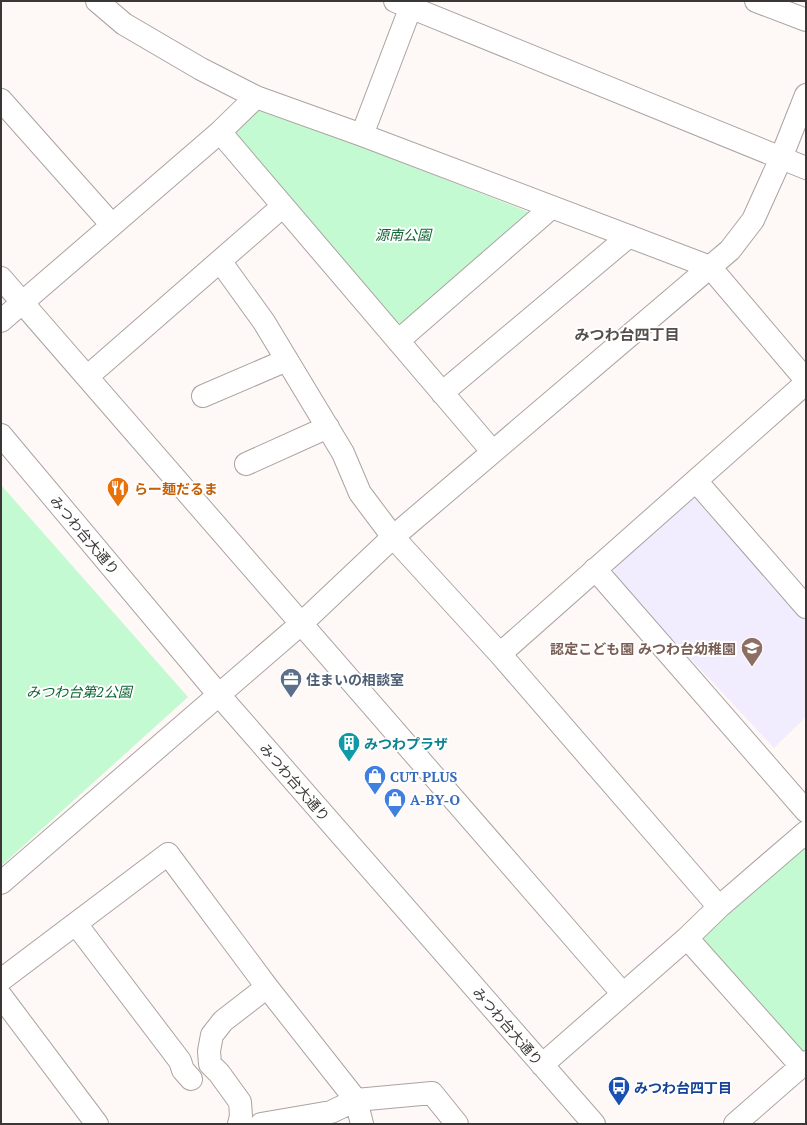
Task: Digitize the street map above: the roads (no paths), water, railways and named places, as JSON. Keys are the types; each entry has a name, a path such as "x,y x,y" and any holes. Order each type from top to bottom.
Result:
{"street":[{"path":"97,1 124,24 201,69 256,97 362,135 710,267 806,382 500,654"},
{"path":"756,1 806,20"},
{"path":"362,135 406,3 806,168"},
{"path":"1,883 302,623 393,537 492,451 730,250 752,220 781,158 806,95"},
{"path":"1,321 220,132 256,97"},
{"path":"1,100 112,225"},
{"path":"220,132 492,451"},
{"path":"87,377 283,206"},
{"path":"398,341 552,207"},
{"path":"442,393 629,236"},
{"path":"220,261 264,322 343,453 360,493 393,537 500,654 719,907"},
{"path":"1,278 623,994"},
{"path":"203,396 287,360"},
{"path":"246,464 328,428"},
{"name":"みつわ台大通り","path":"1,436 219,695 594,1124"},
{"path":"696,481 806,607"},
{"path":"595,569 806,811"},
{"path":"542,1065 687,938 719,907 806,832"},
{"path":"1,980 168,854 267,987 356,1100 362,1124"},
{"path":"76,924 180,1061 185,1085 210,1064"},
{"path":"687,938 804,1064 735,1124"},
{"path":"239,1124 241,1116 240,1102 219,1073 210,1064 209,1051 212,1035 223,1020 267,987"},
{"path":"1,996 98,1124"},
{"path":"261,1124 332,1118 356,1100 432,1092 457,1124"}],"place":[{"name":"らー麺だるま","path":"118,508"},
{"name":"認定こども園 みつわ台幼稚園","path":"752,668"},
{"name":"住まいの相談室","path":"291,698"},
{"name":"みつわプラザ","path":"349,762"},
{"name":"CUT PLUS","path":"375,796"},
{"name":"A-BY-O","path":"395,818"},
{"name":"みつわ台四丁目","path":"619,1106"}],"district":[{"name":"みつわ台四丁目","path":"627,334"}],"park label":[{"name":"源南公園","path":"403,234"},
{"name":"みつわ台第2公園","path":"79,691"}]}
